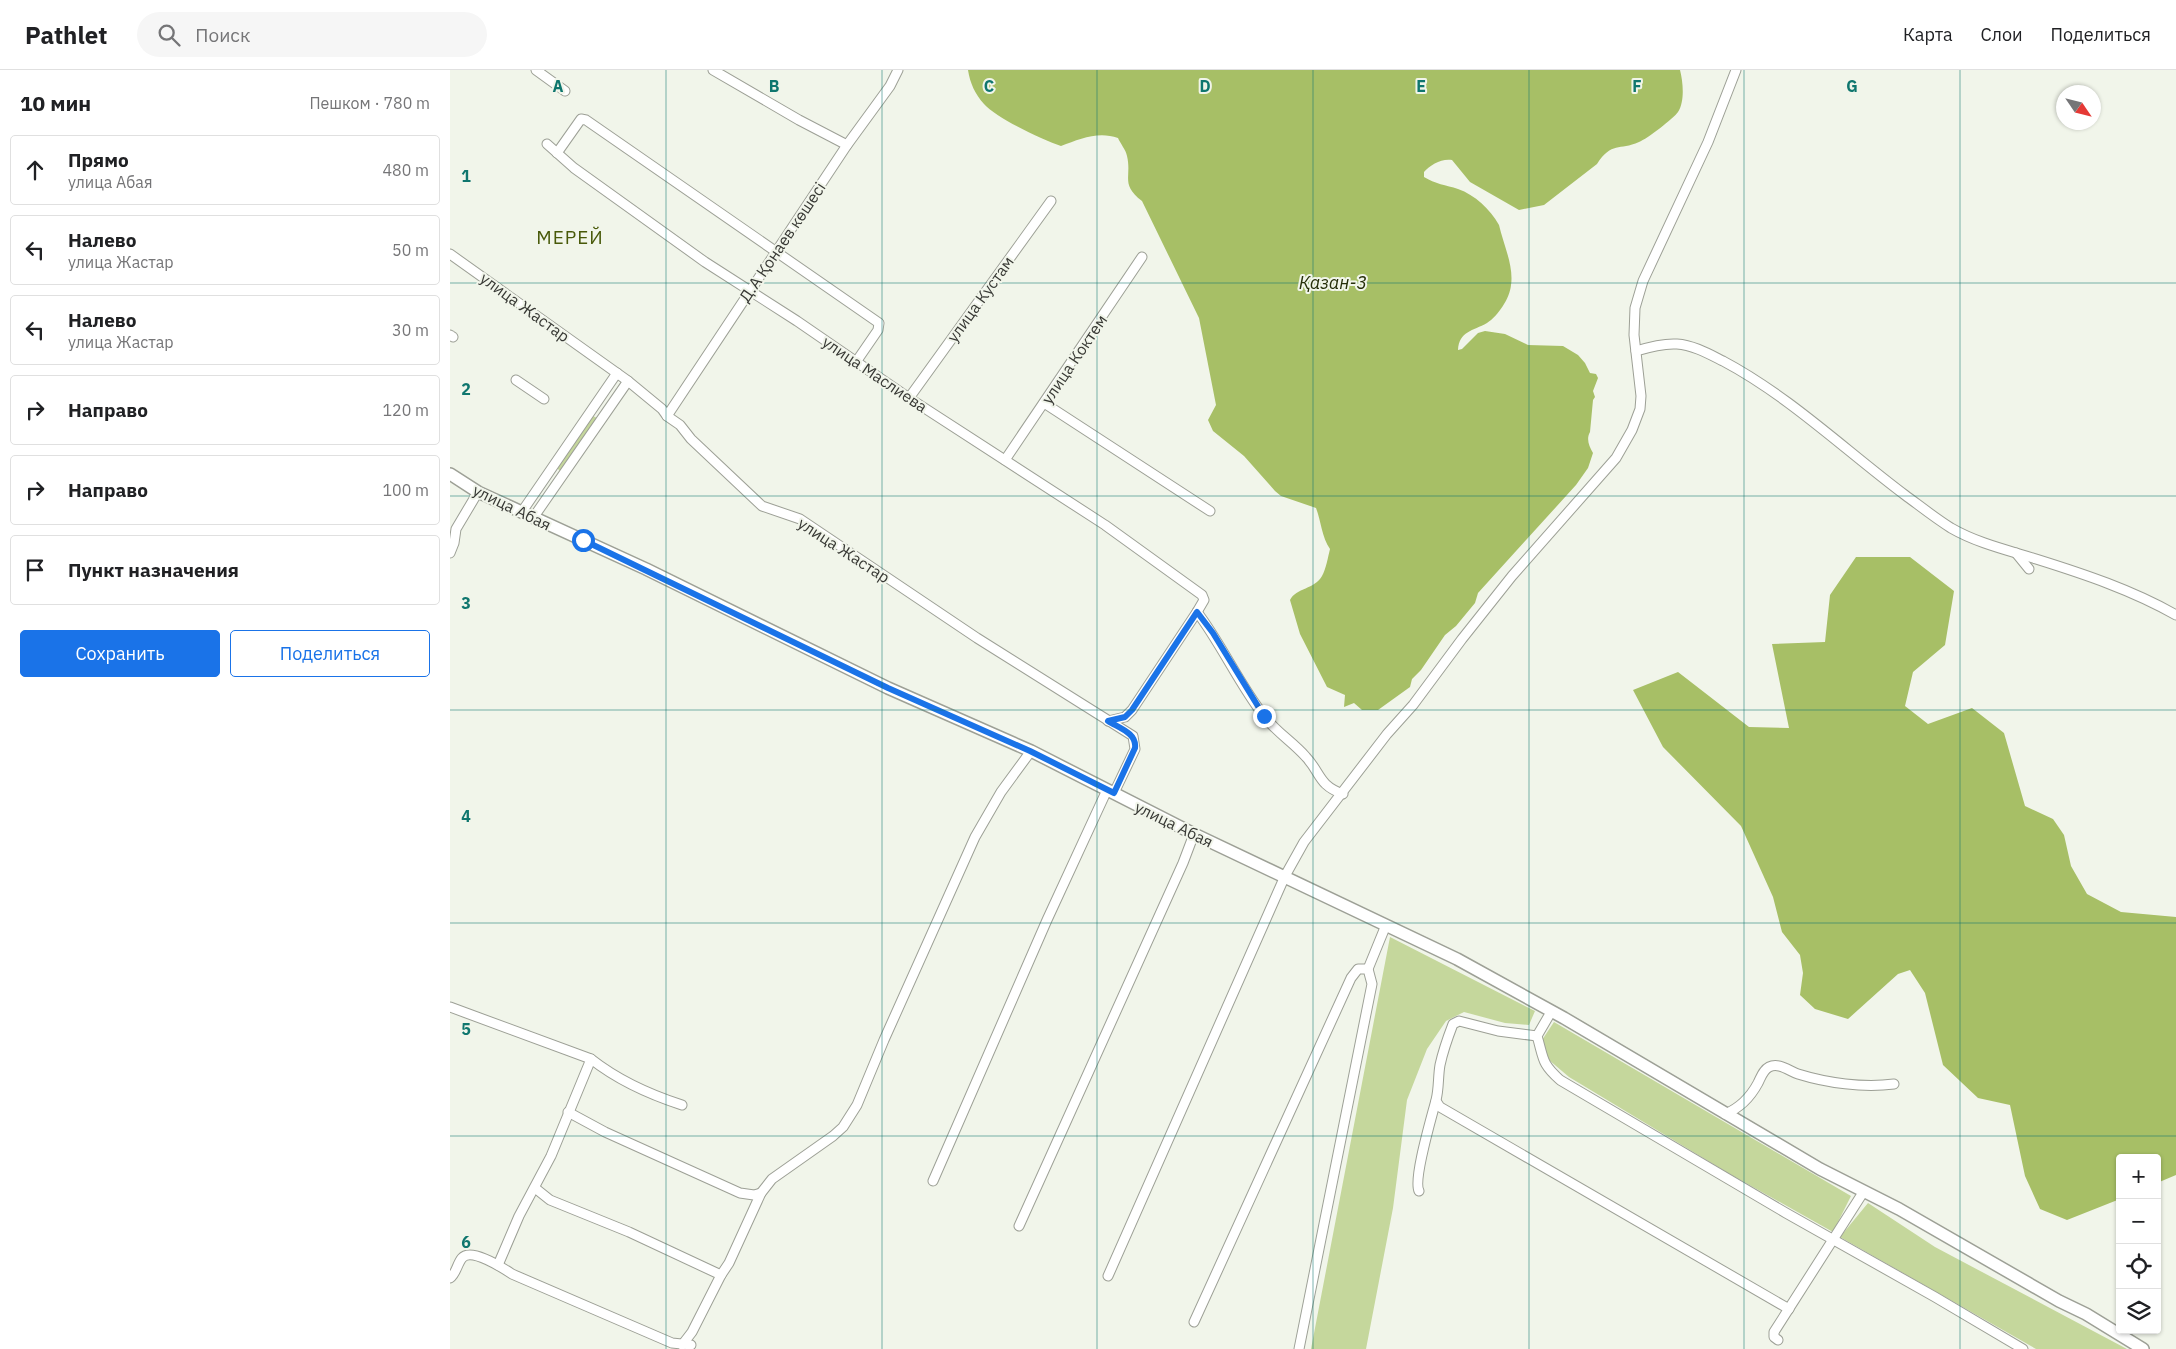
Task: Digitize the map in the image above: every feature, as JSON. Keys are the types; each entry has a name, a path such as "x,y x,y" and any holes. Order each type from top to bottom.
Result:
{"main road":[{"name":"улица Абая","path":"450,474 478,492 521,513 646,569 888,688 1030,751 1194,834 1457,959 1552,1012 1725,1114 2086,1314 2143,1349"}],"street":[{"path":"536,70 565,91"},
{"path":"713,70 846,145"},
{"name":"Д.А Қонаев көшесі","path":"667,416 846,145 870,114 898,70"},
{"path":"1108,1276 1285,876 1304,842 1343,794 1387,734 1414,705 1462,638 1512,576 1616,458 1632,430 1640,409 1641,381 1634,335 1635,308 1643,281 1708,142 1736,70"},
{"path":"557,154 580,119 586,120 879,322 878,330 856,362"},
{"name":"улица Маслиева","path":"547,144 557,154 705,262 797,321 909,398 1105,525 1196,589 1204,600 1197,612"},
{"name":"улица Кустам","path":"909,398 1051,201"},
{"name":"улица Жастар","path":"450,254 628,381 662,409 667,416 680,425 690,439 762,506 800,519 977,638 1133,736 1136,743 1135,748 1111,792"},
{"name":"улица Коктем","path":"1005,460 1142,257"},
{"path":"1636,351 1654,346 1677,344 1694,348 1742,371 1950,527 1970,538 2085,575 2156,603 2176,615"},
{"path":"521,513 617,373"},
{"path":"516,380 544,399"},
{"path":"533,518 628,381"},
{"path":"1044,404 1210,511"},
{"path":"450,553 456,529 478,492"},
{"path":"2016,553 2029,569"},
{"path":"1108,721 1125,717 1132,710 1197,612 1213,633 1264,716 1306,757 1320,780 1343,794"},
{"path":"450,1278 466,1255 476,1255 512,1274 683,1347 721,1275 729,1264 761,1193 772,1179 833,1136 844,1126 857,1105 975,838 1001,792 1030,751"},
{"path":"933,1181 1047,920 1111,792"},
{"path":"1020,1226 1179,872 1194,834"},
{"path":"1299,1349 1372,984 1368,969 1386,925"},
{"path":"1194,1322 1351,978 1358,970 1368,969"},
{"path":"450,1008 592,1059 605,1070 648,1094 682,1105"},
{"path":"1552,1012 1537,1036 1542,1060 1546,1068 1560,1080 2023,1349"},
{"path":"1419,1191 1417,1188 1419,1172 1429,1123 1436,1101 1440,1064 1453,1024 1459,1021 1498,1031 1537,1036"},
{"path":"498,1265 519,1216 551,1156 592,1059"},
{"path":"1725,1114 1743,1103 1766,1068 1770,1066 1785,1068 1796,1074 1836,1082 1878,1086 1894,1084"},
{"path":"1436,1101 1440,1107 1789,1309"},
{"path":"568,1112 605,1132 740,1192 761,1193"},
{"path":"535,1188 550,1200 628,1232 721,1275"},
{"path":"1778,1340 1774,1337 1774,1332 1864,1191"}],"shaded area":[{"path":"593,416 597,418 560,471 557,468"},
{"path":"1390,937 1535,1011 1529,1025 1505,1023 1464,1012 1446,1021 1427,1049 1407,1100 1393,1208 1366,1349 1311,1349"},
{"path":"1554,1022 1851,1196 1833,1232 1728,1173 1569,1077 1549,1060 1542,1040"},
{"path":"1868,1203 1935,1247 2127,1349 2036,1349 1840,1237"}],"water":[{"name":"Қазан-3","path":"968,70 1680,70 1683,86 1680,108 1676,115 1643,140 1607,152 1597,164 1544,205 1519,210 1470,182 1452,160 1436,163 1424,172 1424,177 1436,183 1458,189 1487,208 1499,225 1510,262 1511,285 1503,306 1487,323 1464,335 1458,350 1462,349 1478,333 1485,331 1505,334 1528,345 1563,346 1578,355 1590,373 1596,374 1598,378 1593,391 1595,397 1588,437 1593,453 1588,468 1576,485 1478,593 1475,603 1456,626 1445,635 1421,670 1412,679 1410,687 1378,710 1362,710 1354,703 1344,707 1345,695 1327,687 1300,634 1290,600 1297,593 1319,580 1325,570 1330,549 1323,535 1316,508 1281,496 1244,456 1213,431 1208,420 1216,405 1199,318 1142,201 1131,190 1128,180 1127,156 1118,138 1103,135 1061,146 1043,139 990,110 976,92"},
{"path":"1856,557 1910,557 1954,591 1945,645 1913,672 1905,706 1928,724 1972,708 2004,733 2025,806 2053,819 2064,835 2071,866 2087,894 2121,912 2176,917 2176,1175 2161,1181 2161,1154 2116,1154 2116,1201 2067,1220 2040,1209 2025,1176 2010,1105 1978,1098 1943,1065 1925,993 1910,970 1898,974 1848,1019 1815,1009 1800,995 1803,973 1800,955 1782,932 1773,897 1741,826 1663,747 1633,690 1678,672 1749,727 1789,728 1772,644 1825,642 1830,595"}],"district":[{"name":"МЕРЕЙ","path":"570,237"}],"route":[{"path":"583,540 646,569 828,660 943,713 987,731 1114,793 1136,743 1133,736 1108,721 1125,717 1132,710 1197,612 1213,633 1264,716"}]}
